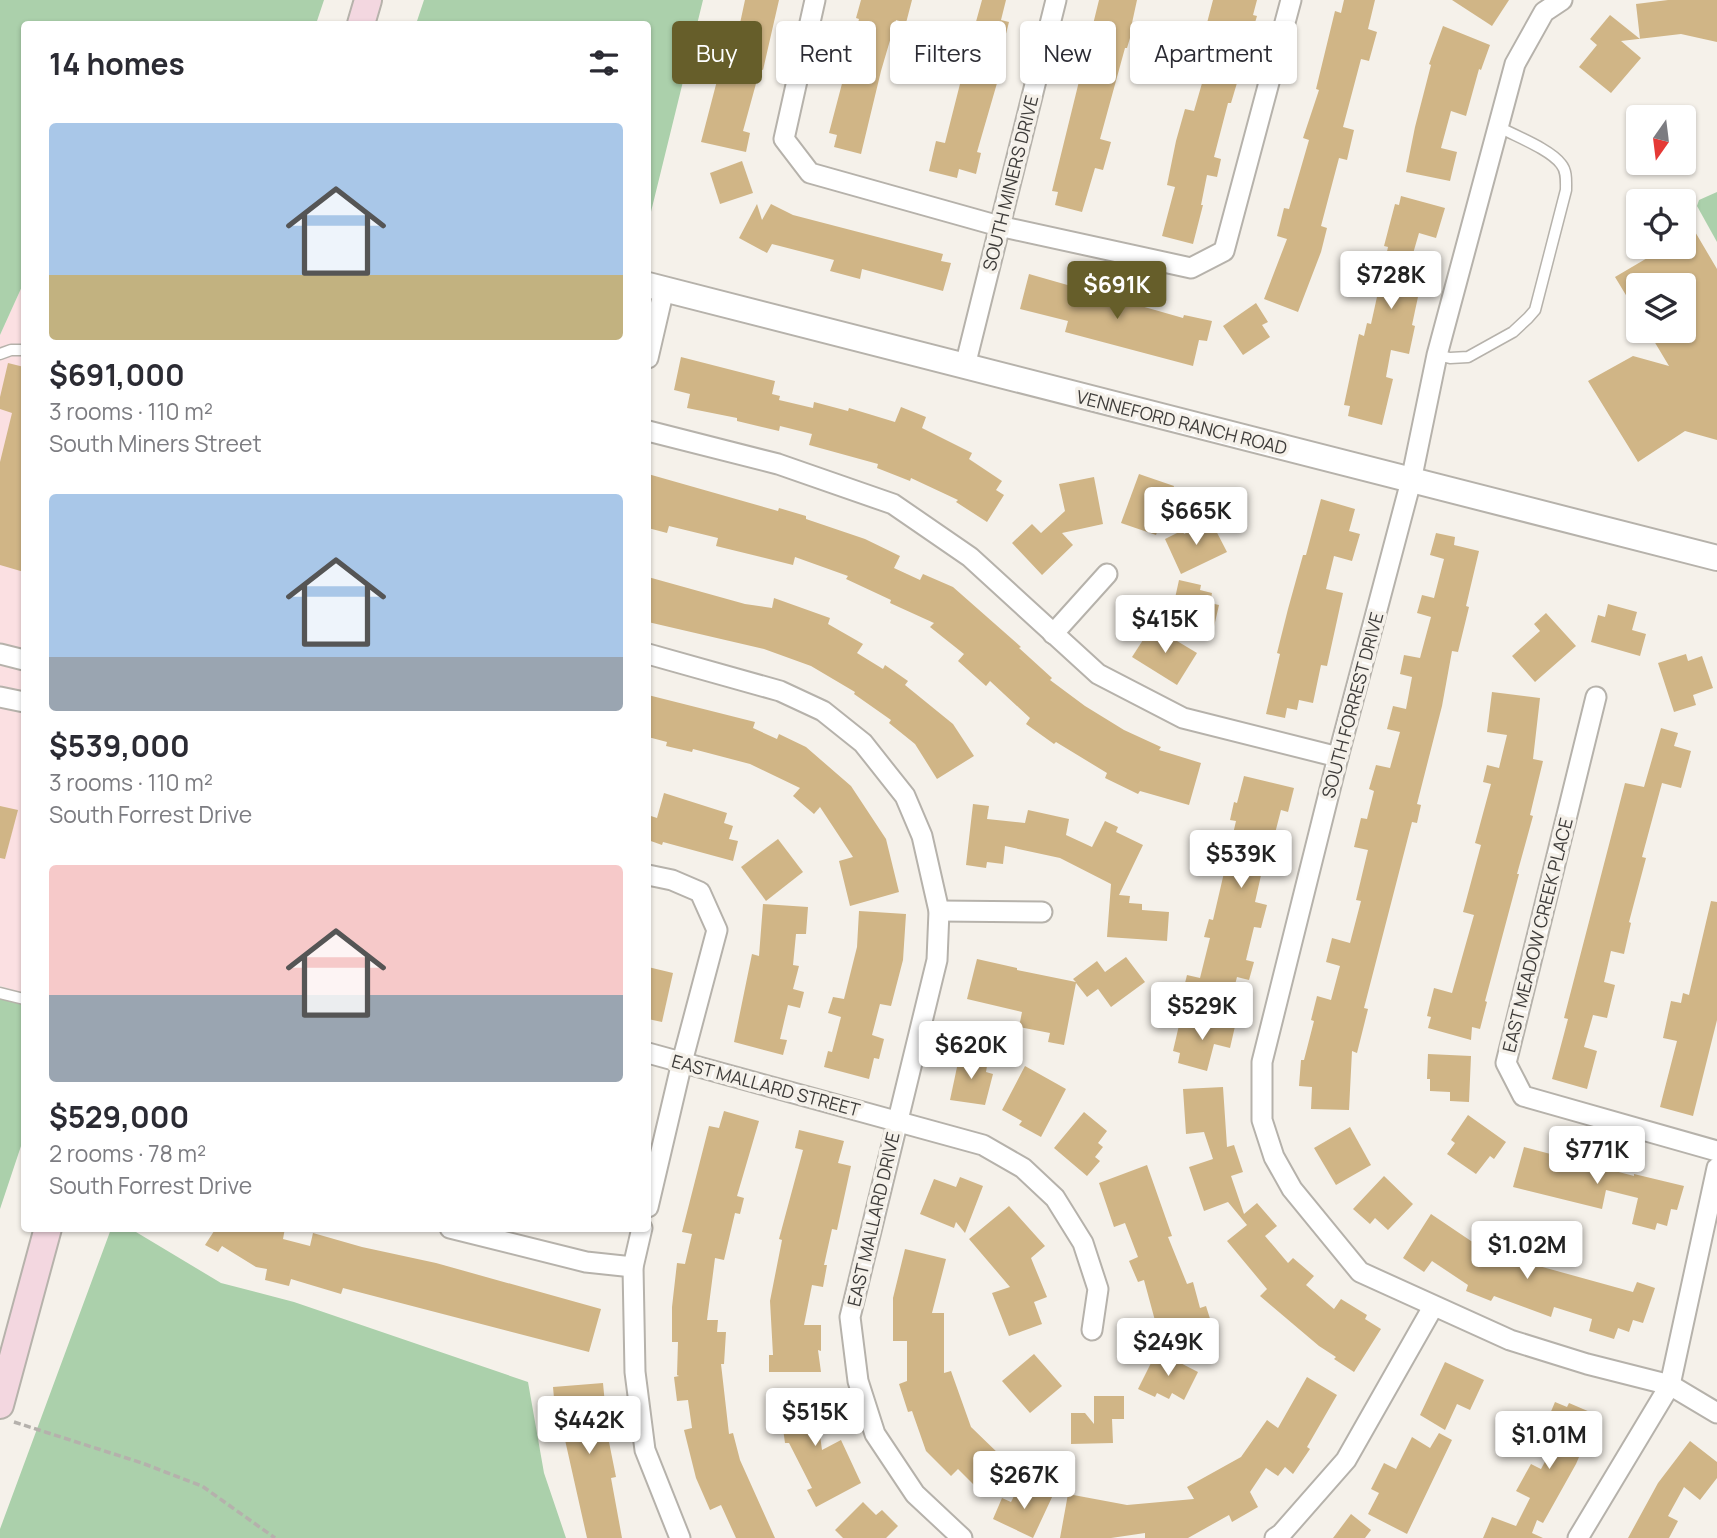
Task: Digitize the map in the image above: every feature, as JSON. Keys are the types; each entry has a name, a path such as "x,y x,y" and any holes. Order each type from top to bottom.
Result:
{"main road":[{"path":"362,21 368,0"},
{"path":"6,1413 47,1232"}],"street":[{"path":"815,0 784,139 810,173 999,226 1191,268 1224,251 1291,0"},
{"name":"SOUTH MINERS DRIVE","path":"965,366 1056,0"},
{"name":"SOUTH FORREST DRIVE","path":"1562,0 1544,12 1515,64 1437,355 1411,481 1338,757 1262,1062 1262,1120 1274,1157 1292,1189 1360,1272 1510,1340 1587,1364 1670,1385 1717,1413"},
{"path":"651,331 656,287"},
{"name":"VENNEFORD RANCH ROAD","path":"656,287 1717,558"},
{"path":"651,432 778,464 893,504 970,557 1098,674 1183,718 1338,757"},
{"path":"1053,634 1107,575"},
{"path":"0,654 21,659"},
{"name":"EAST MALLARD DRIVE","path":"651,655 780,691 823,711 863,743 905,796 922,836 939,911 937,960 850,1317 858,1381 875,1434 915,1494 962,1538"},
{"path":"0,697 21,701"},
{"name":"EAST MEADOW CREEK PLACE","path":"1596,697 1506,1063 1523,1096 1717,1151"},
{"path":"651,876 673,880 700,892 717,930 651,1194"},
{"path":"939,911 1042,912"},
{"name":"EAST MALLARD STREET","path":"651,1054 983,1145 1023,1168 1055,1198 1083,1243 1097,1289 1092,1330"},
{"path":"1578,1538 1670,1385 1717,1168"},
{"path":"466,1232 586,1262 633,1267"},
{"path":"641,1232 633,1267 635,1372 645,1450 680,1538"},
{"path":"1275,1538 1346,1460 1433,1307"}],"lane":[{"path":"1437,355 1450,358 1468,356 1513,332 1535,310 1566,190 1566,178 1563,165 1553,156 1499,127"},
{"path":"0,354 12,350 21,351"},
{"path":"0,993 21,998"}],"path":[{"path":"6,1413 202,1486 275,1538"}],"shaded area":[{"path":"21,289 21,992 0,986 0,335"}],"green space":[{"path":"0,0 324,0 317,21 21,21 21,289 0,335"},
{"path":"424,0 703,0 698,21 672,21 672,84 682,84 651,212 651,21 417,21"},
{"path":"1717,192 1717,242 1697,206 1699,200"},
{"path":"0,988 21,993 21,1146 0,1209"},
{"path":"110,1232 136,1232 221,1283 294,1302 528,1382 544,1473 566,1538 0,1538 0,1529"}],"building":[{"path":"745,0 779,0 763,70 762,21 740,21"},
{"path":"861,0 912,0 907,21 890,21 890,40 861,154 834,147 837,135 829,133 842,84 876,84 876,21 858,21 856,18"},
{"path":"982,0 1006,0 1001,20 1005,21 976,21"},
{"path":"1099,0 1137,0 1132,21 1130,21 1130,38 1116,81 1116,21 1094,21"},
{"path":"1213,0 1257,0 1253,15 1257,16 1256,21 1208,21"},
{"path":"1344,0 1375,0 1368,29 1377,32 1369,61 1361,59 1343,127 1354,130 1347,160 1339,158 1321,226 1327,228 1321,252 1298,312 1264,299 1287,239 1277,236 1284,208 1289,209 1309,140 1303,138 1319,90 1316,89 1335,11 1341,13"},
{"path":"1452,0 1509,0 1492,26"},
{"path":"1668,0 1717,0 1717,42 1681,34 1640,39 1636,4"},
{"path":"1610,15 1640,39 1621,41 1641,58 1611,93 1579,67 1597,45 1590,39"},
{"path":"1443,26 1490,45 1481,70 1479,69 1466,116 1451,111 1441,148 1457,152 1450,181 1406,172 1431,65 1429,64"},
{"path":"716,84 756,84 743,131 750,133 746,152 701,142"},
{"path":"960,84 997,84 977,152 981,153 976,174 959,169 957,178 929,171 936,141 945,143"},
{"path":"1078,84 1115,84 1100,139 1111,142 1103,170 1095,168 1082,212 1055,205 1058,192 1052,191"},
{"path":"1202,84 1237,84 1231,103 1228,103 1214,157 1221,159 1217,177 1207,175 1193,244 1162,236 1175,187 1167,185 1176,141 1185,109 1194,111"},
{"path":"742,161 753,193 720,204 710,173"},
{"path":"1401,196 1445,208 1436,238 1419,233 1410,264 1419,266 1417,277 1422,278 1412,325 1415,326 1409,354 1391,350 1386,377 1393,379 1382,425 1348,416 1350,406 1344,405 1359,334 1364,336 1367,323 1371,324 1388,247 1384,246 1395,204 1399,205"},
{"path":"757,204 762,220 771,204 793,215 943,254 941,261 951,263 943,291 862,269 860,279 830,271 834,260 772,244 767,253 739,238"},
{"path":"1696,233 1717,269 1717,440 1685,431 1638,462 1588,381 1633,356 1669,366 1655,343 1696,343 1696,273 1626,273 1626,295 1615,277 1646,259 1696,259"},
{"path":"1029,274 1183,318 1184,315 1212,321 1207,341 1199,340 1193,366 1065,332 1068,321 1020,309"},
{"path":"1256,303 1268,322 1262,325 1270,337 1243,355 1223,326"},
{"path":"681,357 775,381 772,394 780,396 779,400 813,408 814,402 848,411 849,408 895,422 901,407 926,417 922,428 972,453 969,459 1002,481 996,490 1004,495 987,522 956,502 958,500 911,478 910,481 877,468 878,464 809,445 812,434 780,426 779,431 737,421 737,418 687,408 690,394 674,390"},
{"path":"8,363 21,366 21,571 0,565 0,462 12,413 0,409"},
{"path":"1139,474 1174,486 1156,535 1121,523"},
{"path":"651,475 778,511 779,508 806,516 806,519 865,539 900,556 894,568 920,580 923,574 953,587 1021,647 1019,648 1052,678 1050,680 1085,706 1124,730 1161,747 1159,750 1201,763 1189,805 1140,791 1138,794 1105,778 1107,773 1056,742 1054,744 1026,724 1030,718 990,681 986,686 958,661 964,654 930,627 934,623 846,579 848,576 795,557 793,565 716,546 718,538 669,526 667,533 651,529"},
{"path":"1094,477 1103,524 1062,533 1073,545 1042,575 1012,543 1032,524 1041,533 1065,511 1059,484"},
{"path":"1321,499 1355,509 1349,531 1360,534 1352,561 1334,556 1326,589 1343,593 1327,666 1321,665 1313,703 1299,700 1297,710 1287,708 1285,718 1266,714 1288,609"},
{"path":"1211,521 1227,552 1181,574 1165,539 1183,530 1184,534"},
{"path":"1436,533 1455,537 1454,545 1479,551 1466,606 1469,607 1458,652 1452,651 1442,706 1417,804 1421,805 1417,823 1412,822 1364,1008 1368,1009 1357,1053 1352,1051 1349,1110 1311,1109 1312,1087 1299,1086 1301,1060 1304,1060 1314,1021 1311,1020 1317,996 1331,1000 1340,966 1326,962 1332,938 1350,943 1361,901 1356,900 1368,850 1354,847 1361,818 1367,819 1374,791 1369,789 1376,765 1390,768 1400,732 1387,729 1393,706 1406,709 1412,677 1400,674 1404,655 1420,658 1431,617 1417,613 1422,595 1434,598 1444,559 1430,555"},
{"path":"651,578 745,604 772,608 774,598 830,618 828,624 863,644 857,653 883,669 885,665 908,681 905,685 953,724 974,756 937,779 915,744 889,723 891,720 854,694 855,692 811,666 764,649 651,623"},
{"path":"1179,580 1201,585 1200,590 1212,593 1210,603 1219,605 1213,631 1170,621"},
{"path":"1608,604 1637,612 1632,630 1646,634 1640,656 1591,642 1598,615 1605,617"},
{"path":"1546,613 1576,646 1535,682 1512,656 1540,631 1534,624"},
{"path":"1152,626 1197,653 1177,685 1132,657"},
{"path":"1686,654 1688,661 1702,656 1713,688 1693,695 1696,705 1674,712 1658,663"},
{"path":"1492,692 1540,698 1533,759 1543,761 1530,815 1533,816 1485,1001 1487,1002 1480,1029 1472,1027 1471,1040 1428,1028 1431,1017 1427,1016 1434,988 1452,993 1474,915 1463,912 1481,845 1475,843 1491,784 1483,782 1487,765 1499,768 1507,735 1487,732"},
{"path":"651,696 755,722 753,728 777,739 779,734 806,747 851,786 886,839 899,892 850,906 839,861 853,857 820,807 814,814 793,796 800,788 750,764 693,749 692,752 666,746 667,742 651,738"},
{"path":"1661,728 1678,733 1674,746 1691,751 1681,788 1662,783 1642,857 1646,858 1629,922 1631,923 1624,954 1611,951 1604,982 1615,985 1607,1018 1593,1015 1584,1047 1597,1051 1587,1089 1552,1079 1568,1019 1564,1018 1625,783 1644,787"},
{"path":"1244,776 1294,788 1288,812 1281,810 1272,845 1275,846 1271,864 1264,862 1255,902 1267,905 1261,928 1254,927 1246,960 1254,962 1249,980 1237,977 1230,1004 1183,991 1187,975 1200,978 1210,938 1204,937 1209,919 1213,920 1236,821 1230,820"},
{"path":"664,793 727,813 724,823 733,826 729,839 738,841 733,861 651,841 651,816 657,818"},
{"path":"973,804 989,806 987,819 1025,823 1028,810 1069,819 1066,835 1092,847 1105,821 1118,827 1116,832 1143,845 1119,895 1130,896 1129,903 1142,904 1142,910 1169,912 1167,941 1107,937 1111,884 1060,858 1005,846 1003,864 987,862 986,868 966,865"},
{"path":"0,806 18,810 5,859 0,858"},
{"path":"778,839 803,872 766,901 741,867"},
{"path":"1711,901 1717,902 1717,1020 1693,1116 1660,1107 1677,1041 1663,1038 1671,1001 1681,1003 1683,993 1689,995"},
{"path":"763,904 808,907 806,934 796,934 793,965 799,966 793,989 804,992 800,1008 788,1005 780,1039 787,1040 783,1055 734,1042 752,954 759,956"},
{"path":"859,911 906,914 903,960 891,1006 880,1004 872,1035 884,1039 879,1059 874,1058 869,1079 824,1067 828,1051 832,1052 841,1017 828,1013 833,997 844,999 857,947"},
{"path":"1126,957 1145,982 1111,1007 1098,989 1087,997 1076,983 1064,1045 1048,1042 1050,1033 1019,1027 1022,1012 967,999 977,959 1076,982 1073,979 1097,961 1105,972"},
{"path":"651,968 673,973 662,1022 651,1020"},
{"path":"1214,1016 1236,1022 1230,1048 1214,1044 1207,1071 1178,1063 1180,1053 1173,1051 1180,1021 1210,1029"},
{"path":"960,1053 988,1060 986,1072 993,1074 985,1105 950,1100"},
{"path":"1428,1054 1471,1056 1469,1102 1450,1101 1450,1092 1430,1091 1430,1079 1427,1079"},
{"path":"1025,1066 1066,1089 1041,1137 1019,1125 1022,1121 1002,1110"},
{"path":"1223,1087 1227,1147 1234,1145 1243,1172 1231,1176 1244,1214 1257,1203 1277,1226 1265,1236 1288,1263 1293,1258 1314,1276 1306,1285 1334,1309 1341,1299 1367,1315 1365,1319 1381,1329 1354,1372 1334,1359 1336,1357 1260,1296 1267,1289 1227,1241 1247,1225 1228,1202 1204,1211 1189,1167 1213,1159 1204,1132 1186,1134 1183,1089"},
{"path":"724,1111 759,1121 737,1196 744,1198 740,1214 735,1213 724,1260 715,1258 707,1320 718,1320 717,1332 726,1332 724,1364 721,1364 729,1434 733,1433 740,1460 775,1538 736,1538 721,1505 710,1510 696,1478 684,1430 692,1428 688,1400 677,1401 674,1377 679,1376 678,1342 672,1342 672,1307 677,1263 685,1264 692,1234 682,1232 709,1126 719,1128"},
{"path":"1084,1112 1107,1131 1098,1143 1103,1147 1095,1157 1100,1161 1087,1176 1054,1148"},
{"path":"1468,1115 1506,1142 1494,1159 1490,1156 1476,1174 1447,1154 1455,1143 1451,1140"},
{"path":"1350,1127 1371,1165 1336,1185 1314,1148"},
{"path":"799,1130 844,1141 838,1163 851,1166 837,1230 832,1229 824,1265 827,1265 823,1287 812,1285 804,1325 821,1325 821,1351 818,1350 821,1372 769,1372 769,1355 773,1355 770,1301 782,1240 779,1239 803,1150 795,1148"},
{"path":"1524,1147 1634,1176 1684,1186 1677,1210 1671,1209 1667,1226 1657,1223 1655,1230 1632,1224 1638,1198 1606,1190 1602,1209 1513,1187"},
{"path":"1147,1165 1172,1236 1168,1237 1187,1284 1193,1282 1200,1308 1206,1306 1212,1325 1160,1339 1144,1280 1138,1282 1129,1261 1138,1257 1125,1223 1114,1227 1099,1183"},
{"path":"1384,1176 1413,1204 1388,1230 1375,1218 1370,1224 1353,1209"},
{"path":"960,1177 983,1186 965,1233 956,1222 954,1228 920,1214 934,1179 956,1187"},
{"path":"1009,1206 1045,1246 1031,1258 1047,1297 1034,1302 1042,1324 1009,1336 992,1293 1010,1287 969,1239"},
{"path":"1431,1214 1471,1241 1510,1256 1512,1252 1529,1259 1528,1263 1633,1292 1637,1282 1655,1288 1643,1323 1633,1320 1629,1332 1618,1328 1614,1339 1589,1331 1592,1319 1554,1307 1551,1317 1494,1296 1491,1301 1466,1291 1468,1285 1432,1261 1424,1272 1403,1258"},
{"path":"213,1232 284,1232 283,1239 310,1246 313,1233 436,1263 601,1309 589,1352 343,1288 341,1294 291,1279 289,1286 265,1280 267,1269 256,1267 222,1246 218,1252 205,1245"},
{"path":"905,1249 946,1259 932,1313 944,1313 944,1373 951,1371 971,1427 1002,1457 975,1486 958,1469 951,1476 926,1451 912,1411 908,1412 899,1384 907,1381 907,1341 893,1341 893,1298"},
{"path":"1157,1351 1198,1372 1184,1400 1172,1393 1169,1399 1157,1393 1155,1397 1138,1389"},
{"path":"1034,1354 1062,1386 1030,1413 1002,1381"},
{"path":"1445,1362 1484,1380 1470,1410 1457,1404 1445,1430 1420,1415"},
{"path":"1307,1377 1337,1395 1307,1447 1310,1449 1293,1474 1285,1467 1278,1476 1266,1468 1250,1492 1258,1507 1232,1522 1229,1515 1188,1538 1145,1538 1145,1533 1111,1538 1060,1538 1068,1494 1127,1505 1194,1499 1187,1487 1241,1457 1267,1420 1278,1428"},
{"path":"603,1383 608,1437 616,1477 611,1478 622,1538 587,1538 563,1431 557,1432 553,1387"},
{"path":"824,1391 826,1406 816,1407 822,1450 841,1440 861,1483 816,1507 807,1490 812,1488 789,1443 785,1443 781,1414 777,1415 775,1398"},
{"path":"1094,1396 1124,1396 1124,1419 1112,1419 1113,1443 1071,1444 1071,1413 1085,1413 1094,1424"},
{"path":"1555,1402 1567,1407 1569,1403 1597,1415 1576,1464 1543,1523 1537,1520 1532,1533 1543,1538 1483,1538 1492,1517 1516,1526 1530,1498 1516,1491 1531,1464 1541,1469 1556,1441 1541,1435"},
{"path":"1439,1433 1452,1440 1407,1534 1368,1514 1379,1493 1371,1489 1384,1463 1396,1469 1412,1437 1430,1448"},
{"path":"1690,1441 1717,1462 1717,1478 1700,1500 1684,1487 1668,1516 1678,1521 1669,1538 1628,1538 1658,1483"},
{"path":"1028,1484 1053,1495 1033,1538 993,1519 1002,1498 1011,1502 1016,1492 1023,1495"},
{"path":"863,1502 876,1515 882,1510 898,1526 886,1538 843,1538 835,1530"},
{"path":"1351,1514 1371,1530 1365,1538 1333,1538"}]}
